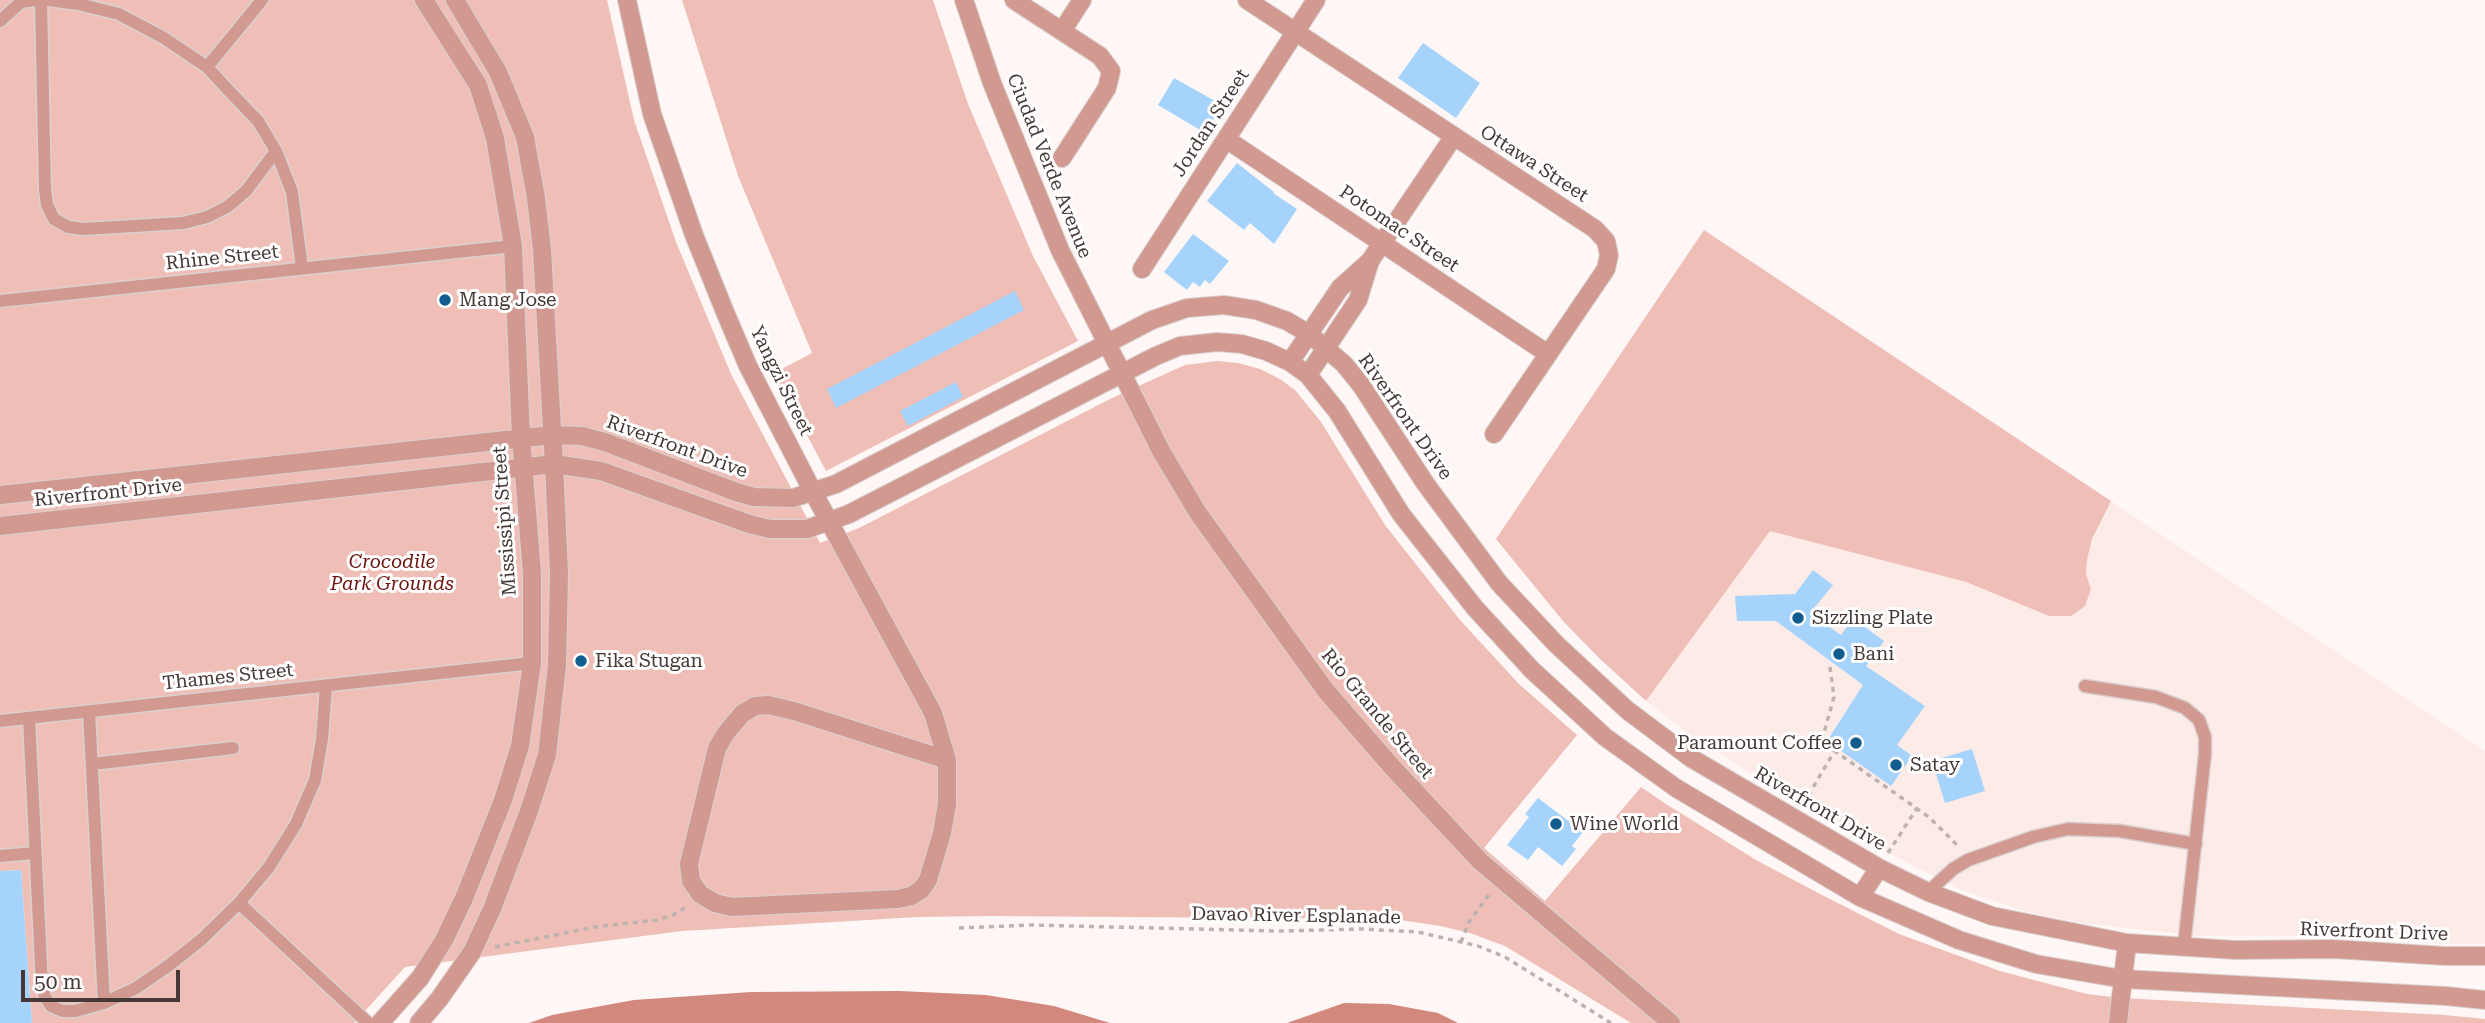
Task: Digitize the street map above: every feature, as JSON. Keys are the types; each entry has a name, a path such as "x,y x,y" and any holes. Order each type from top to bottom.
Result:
{"street":[{"name":"Mississipi Street","path":"380,1023 420,978 444,940 465,896 503,800 520,746 532,663 532,573 521,437 513,246 495,138 478,85 424,0"},
{"path":"419,1023 472,952 492,909 529,811 547,755 557,652 559,574 542,250 525,137 498,72 455,0"},
{"name":"Yangzi Street","path":"627,0 652,114 699,248 748,366 933,713 947,760 947,804 942,833 928,880 921,890 911,896 898,900 732,907 715,903 701,894"},
{"name":"Ciudad Verde Avenue","path":"964,0 992,83 1038,200 1121,374"},
{"path":"1014,0 1100,56 1111,71 1107,88 1062,158"},
{"path":"1062,31 1082,0"},
{"name":"Ottawa Street","path":"1247,0 1595,229 1606,241 1609,256 1606,269 1494,434"},
{"name":"Jordan Street","path":"1142,269 1316,0"},
{"path":"1290,362 1340,288 1370,261 1454,136"},
{"name":"Potomac Street","path":"1226,139 1548,354"},
{"path":"1308,375 1358,300 1370,261"},
{"name":"Riverfront Drive","path":"0,495 552,435 582,436 605,442 754,497 793,498 836,484 1152,320 1187,308 1224,305 1256,310 1287,321 1326,347 1361,385 1425,483 1499,583 1556,644 1626,710 1691,758 1879,868 1928,892 1992,916 2127,943 2235,950 2334,949 2485,956"},
{"name":"Riverfront Drive","path":"0,526 554,464 601,471 749,524 807,529 829,522 1180,346 1217,342 1242,344 1290,362 1308,375 1337,411 1401,514 1475,607 1532,670 1605,737 1676,788 1860,897 1959,940 2036,964 2123,979 2485,1000"},
{"name":"Rio Grande Street","path":"1121,374 1161,451 1198,513 1326,691 1480,861 1671,1023"},
{"path":"701,894 691,881 689,864 718,748 726,733 742,714 755,706 768,705 794,711 947,760"},
{"path":"1860,897 1879,868"},
{"path":"2118,1023 2127,943"}],"lane":[{"path":"0,21 21,2 35,0"},
{"path":"41,0 47,205 54,219 68,227 84,229 183,223 207,217 227,207 246,191 276,151"},
{"name":"Rhine Street","path":"0,301 302,268 292,192 276,151 258,121 206,67 164,38 119,14 49,0"},
{"path":"206,67 262,0"},
{"path":"302,268 513,246"},
{"name":"Thames Street","path":"0,721 532,663"},
{"path":"29,718 42,985 51,1006 63,1011 75,1011 104,1003 136,988 168,966 202,939 239,903 269,867 296,824 315,780 322,739 326,686"},
{"path":"2085,686 2156,697 2185,708 2199,720 2205,737 2205,754 2184,946"},
{"path":"89,711 104,1003"},
{"path":"92,764 233,748"},
{"path":"1928,892 1953,869 1968,860 2033,837 2068,829 2120,831 2196,844"},
{"path":"0,856 35,853"},
{"path":"239,903 368,1023"}],"path":[{"path":"1830,667 1835,697 1823,736 1826,746 1917,808 1942,829 1968,860"},
{"path":"1795,818 1834,752"},
{"path":"1879,868 1917,808"},
{"path":"1461,942 1469,922 1501,880"},
{"path":"472,952 595,927 657,920 673,915 701,894"},
{"name":"Davao River Esplanade","path":"959,928 1031,925 1418,932 1461,942 1505,957 1611,1023"}],"shaded area":[{"path":"2111,501 2485,751 2485,944 2445,944 2335,936 2198,936 2081,923 2027,912 1961,890 1879,848 1749,772 1685,731 1646,701 1770,531 1966,582 2048,616 2085,606 2090,589 2086,574 2092,539"},
{"path":"899,991 986,995 1054,1006 1110,1023 529,1023 552,1015 634,1000 751,992"},
{"path":"1344,1003 1389,1004 1438,1013 1458,1023 1287,1023"}],"green space":[{"name":"Crocodile Park Grounds","path":"0,0 607,0 634,120 676,242 731,374 820,543 859,528 1112,398 1185,365 1217,361 1238,363 1260,369 1280,379 1295,390 1321,422 1385,525 1460,620 1519,684 1577,735 1484,848 1545,901 1641,787 1756,860 1820,894 1899,934 2000,971 2087,994 2121,998 2444,1015 2485,1019 2485,1023 1631,1023 1505,946 1470,933 1440,926 1394,919 990,916 918,917 682,931 405,967 354,1023 32,1023 21,870 0,871"},
{"path":"682,0 933,0 968,104 1033,256 1078,341 826,471 774,373 812,353 738,176"},
{"path":"1704,230 2111,501 2092,539 2086,574 2091,589 2085,606 2071,616 2049,616 1966,582 1770,531 1646,701 1599,658 1563,621 1496,539"}],"building":[{"path":"1423,43 1480,83 1456,118 1398,78"},
{"path":"1174,78 1222,105 1205,133 1158,105"},
{"path":"1237,163 1297,209 1274,244 1250,223 1244,230 1207,201"},
{"path":"1193,234 1229,261 1210,284 1205,280 1200,287 1193,282 1187,290 1164,272"},
{"path":"1015,291 1024,310 836,408 827,389"},
{"path":"956,382 963,397 908,426 900,411"},
{"path":"1813,570 1833,585 1810,613 1841,635 1853,618 1884,641 1866,666 1925,706 1897,745 1912,756 1891,786 1827,741 1863,685 1776,621 1737,621 1735,596 1795,594"},
{"path":"1972,749 1985,791 1945,803 1932,761"},
{"path":"1538,798 1583,832 1572,846 1576,849 1562,866 1538,847 1528,860 1507,845 1529,817 1525,814"},
{"path":"21,870 32,1023 0,1023 0,871"}],"place":[{"name":"Mang Jose","path":"445,300"},
{"name":"Sizzling Plate","path":"1798,618"},
{"name":"Bani","path":"1839,654"},
{"name":"Fika Stugan","path":"581,661"},
{"name":"Paramount Coffee","path":"1856,743"},
{"name":"Satay","path":"1896,765"},
{"name":"Wine World","path":"1556,824"}]}
